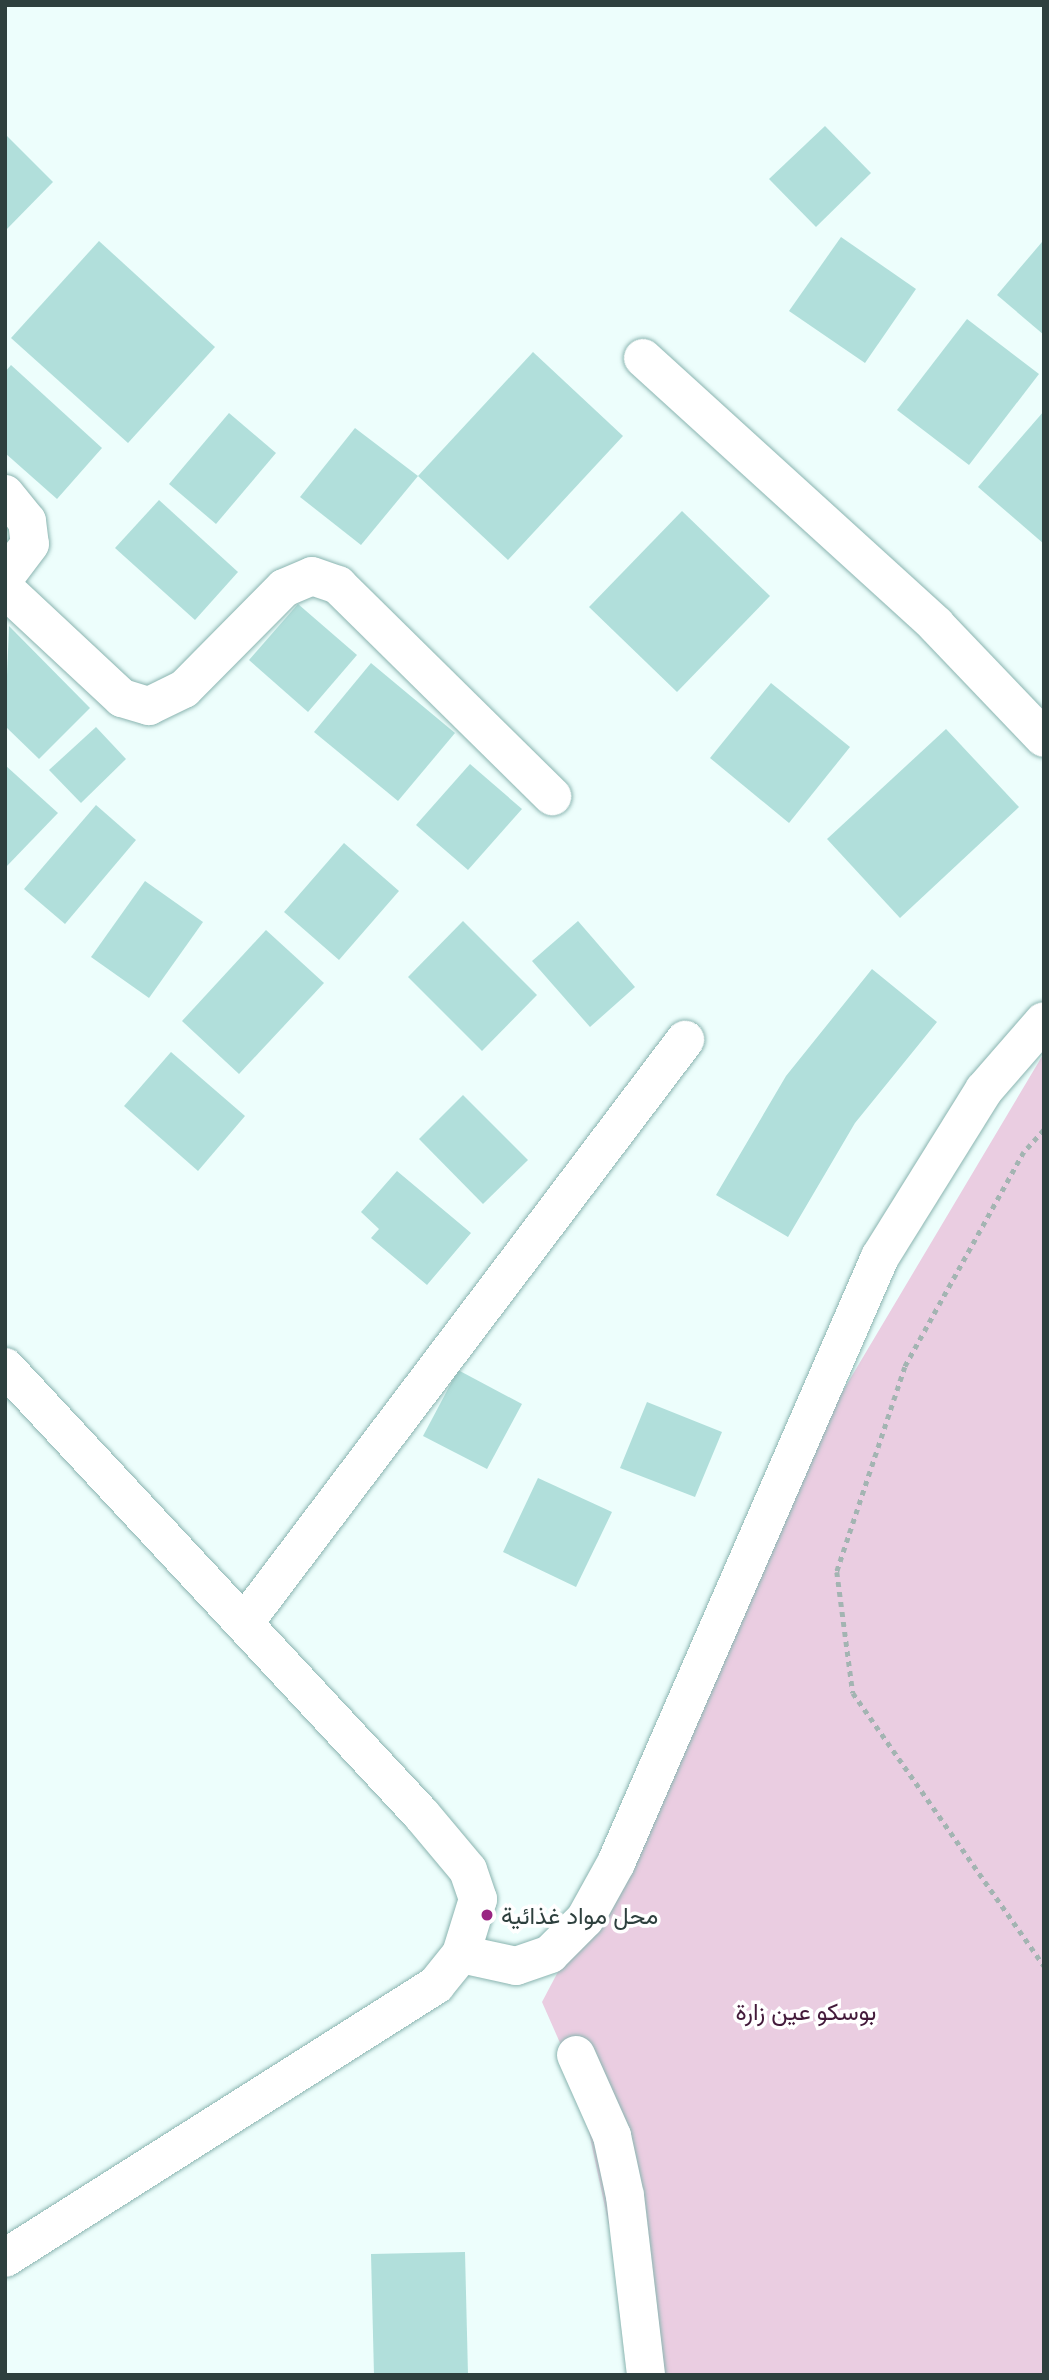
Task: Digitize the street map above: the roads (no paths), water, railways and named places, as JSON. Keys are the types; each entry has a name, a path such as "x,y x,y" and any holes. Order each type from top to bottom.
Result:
{"street":[{"path":"643,358 936,625 1044,738"},
{"path":"5,494 27,521 30,544 5,577"},
{"path":"5,589 122,698 149,706 184,688 284,588 312,576 338,586 552,796"},
{"path":"461,1954 516,1966 550,1954 585,1919 616,1863 880,1257 984,1090 1044,1021"},
{"path":"245,1622 685,1040"},
{"path":"5,1367 245,1622 468,1870 478,1899 461,1954 436,1984 390,2018 5,2258"},
{"path":"576,2055 612,2136 620,2172 646,2375"}],"place":[{"name":"محل مواد غذائية","path":"487,1915"}],"park label":[{"name":"بوسكو عين زارة","path":"806,2011"}]}
